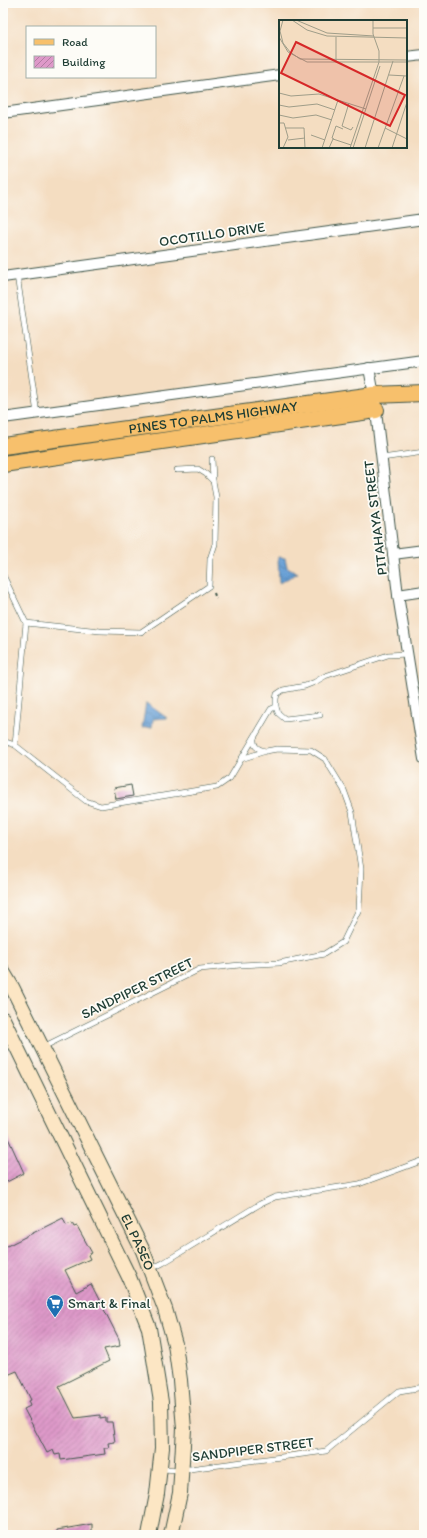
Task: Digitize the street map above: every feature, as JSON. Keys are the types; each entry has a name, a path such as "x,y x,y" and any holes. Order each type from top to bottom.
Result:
{"main road":[{"name":"PINES TO PALMS HIGHWAY","path":"3,464 375,403 424,393"},
{"name":"PINES TO PALMS HIGHWAY","path":"3,446 375,403"}],"street":[{"path":"407,57 424,55"},
{"path":"3,113 279,75"},
{"name":"OCOTILLO DRIVE","path":"3,277 424,220"},
{"path":"3,418 424,361"},
{"name":"PITAHAYA STREET","path":"369,368 375,403 398,595 422,736 424,759"},
{"path":"393,554 424,550"},
{"path":"398,595 424,591"},
{"name":"EL PASEO","path":"3,972 42,1047 151,1269 165,1309 175,1344 184,1429 180,1493 171,1535"},
{"name":"EL PASEO","path":"3,1019 129,1277 149,1328 162,1402 162,1448 157,1494 149,1535"}],"lane":[{"path":"17,275 37,414"},
{"path":"382,458 424,452"},
{"path":"26,623 100,631 141,632 206,588 210,584 210,559 215,544 216,497 213,481 212,459"},
{"path":"177,470 198,469 213,481"},
{"path":"3,575 26,623 15,745"},
{"path":"320,715 285,719 278,713 276,706 277,694 282,690 305,686 325,676 388,655 407,654"},
{"path":"3,741 15,745 86,801 101,806 217,787 230,778 271,709 276,706"},
{"path":"255,737 254,745 256,748 266,751"},
{"name":"SANDPIPER STREET","path":"42,1047 200,969 240,965 279,964 324,954 343,942 359,909 361,869 352,812 344,790 325,759 311,750 277,749 241,759"},
{"path":"151,1269 260,1204 275,1197 359,1184 424,1160"},
{"name":"SANDPIPER STREET","path":"159,1469 182,1470 326,1452 399,1391 424,1386"}],"water":[{"path":"278,557 285,558 287,567 298,573 279,583"},
{"path":"146,703 167,718 153,719 152,727 142,728"}],"building":[{"path":"131,785 133,796 116,799 114,788"},
{"path":"3,1127 24,1173 3,1184"},
{"path":"63,1218 66,1225 72,1223 74,1227 77,1226 92,1253 88,1255 90,1259 65,1270 76,1292 91,1284 119,1339 120,1346 104,1349 109,1361 59,1386 75,1418 100,1415 100,1418 106,1417 106,1422 112,1422 115,1442 108,1443 109,1448 104,1448 105,1454 61,1460 60,1454 55,1455 53,1450 47,1453 24,1409 30,1406 28,1401 31,1400 17,1371 5,1376 3,1372 3,1248"},
{"path":"92,1524 92,1535 57,1535 57,1530"}],"place":[{"name":"Smart & Final","path":"55,1318"}]}
